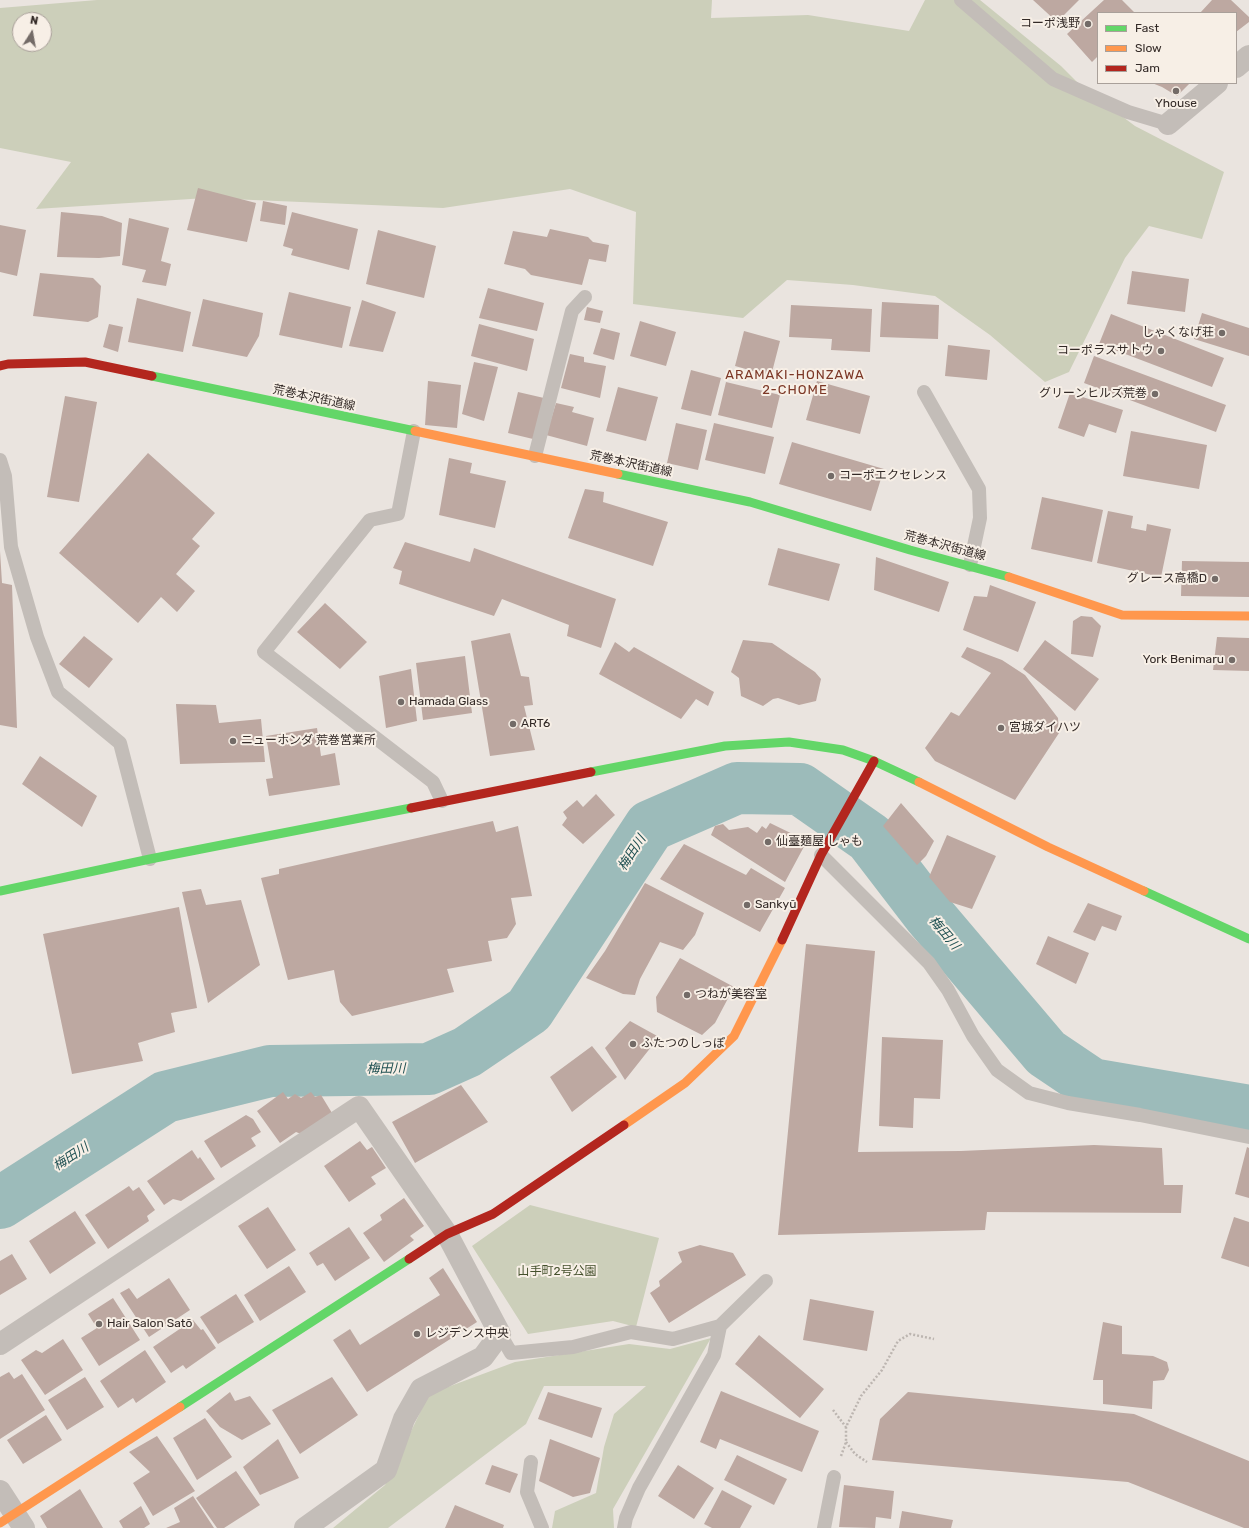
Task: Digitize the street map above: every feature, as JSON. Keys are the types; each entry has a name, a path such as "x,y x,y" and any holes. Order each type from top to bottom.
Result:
{"street":[{"path":"1237,66 1249,56"},
{"path":"1168,124 1216,84"},
{"name":"荒巻本沢街道線","path":"0,366 8,364 85,362 750,502 902,547 998,573 1122,615 1249,616"},
{"path":"0,892 150,859 725,746 789,742 843,750 874,760 937,790 1048,847 1249,939"},
{"path":"0,1491 13,1521 447,1234 493,1214 686,1084 734,1036 766,977 822,854 874,760"},
{"path":"0,1344 359,1107 447,1234 500,1334 483,1357 421,1389 404,1419 386,1470 305,1528"}],"lane":[{"path":"961,0 1053,79 1128,112 1168,124"},
{"path":"535,456 572,311 585,297"},
{"path":"924,392 979,489 980,518 970,565"},
{"path":"414,431 398,514 370,520 264,652 433,782 442,801"},
{"path":"0,460 5,476 11,547 38,637 58,692 120,743 150,859"},
{"path":"822,854 929,963 948,990 973,1036 997,1070 1029,1092 1068,1102 1249,1137"},
{"path":"500,1334 511,1354 573,1347 630,1332 673,1340 720,1326 766,1281"},
{"path":"624,1528 626,1518 639,1488 714,1355 720,1326"},
{"path":"531,1462 527,1492 542,1528"},
{"path":"824,1528 834,1477"}],"path":[{"path":"834,1477 846,1442 846,1427 861,1396 882,1370 898,1341 910,1334 934,1339"},
{"path":"833,1410 846,1427"},
{"path":"846,1442 855,1454 867,1462"}],"green space":[{"path":"97,0 712,0 711,18 808,15 909,31 925,0 980,0 1061,66 1079,84 1135,126 1224,172 1202,239 1149,226 1125,258 1069,372 1045,382 990,335 935,296 853,285 787,280 743,318 633,304 636,212 570,189 443,208 206,198 36,209 71,162 0,148 0,8"},
{"name":"山手町2号公園","path":"530,1205 659,1238 636,1327 613,1321 528,1334 472,1246"},
{"path":"711,1338 613,1509 614,1528 552,1528 555,1511 596,1493 604,1447 614,1414 646,1386 544,1386 526,1424 388,1528 333,1528 385,1485 429,1394 515,1362 629,1344 670,1349"}],"building":[{"path":"1033,0 1079,0 1057,22"},
{"name":"コーポ浅野","path":"1104,0 1122,0 1134,12 1097,12 1097,57 1092,62 1067,34"},
{"path":"1212,0 1231,0 1249,17 1249,22 1237,31 1237,12 1201,12"},
{"name":"Yhouse","path":"1154,84 1189,84 1177,96"},
{"path":"198,188 256,203 247,242 187,230"},
{"path":"263,201 287,206 285,225 260,221"},
{"path":"61,212 102,216 122,223 120,256 99,258 57,257"},
{"path":"292,212 358,229 349,270 291,255 293,249 283,246"},
{"path":"129,218 169,228 161,261 171,264 166,286 142,282 146,270 122,265"},
{"path":"0,225 26,230 17,276 0,272"},
{"path":"550,229 588,237 593,242 609,245 606,262 589,259 582,285 531,275 525,269 504,264 513,231 547,237"},
{"path":"378,230 436,246 424,298 366,284"},
{"path":"1132,271 1189,279 1185,312 1127,304"},
{"path":"40,273 93,278 101,286 98,317 88,322 33,316"},
{"path":"488,288 544,303 537,331 479,318"},
{"path":"289,292 351,307 342,348 279,335"},
{"path":"137,298 191,312 183,352 128,342"},
{"path":"203,299 263,313 259,336 247,357 192,346"},
{"path":"362,300 396,312 383,352 349,346"},
{"path":"882,302 939,305 938,339 880,337"},
{"path":"791,305 872,309 870,352 831,350 832,339 789,337"},
{"path":"587,307 603,311 600,323 584,320"},
{"name":"しゃくなげ荘","path":"1202,313 1249,328 1249,356 1194,339"},
{"name":"コーポラスサトウ","path":"1111,314 1224,358 1212,387 1099,344"},
{"path":"640,321 676,332 666,366 630,356"},
{"path":"109,324 123,327 118,352 103,347"},
{"path":"479,324 534,339 527,371 471,356"},
{"path":"601,328 620,333 614,360 593,354"},
{"path":"744,331 780,341 771,376 735,366"},
{"path":"948,345 990,350 987,380 945,376"},
{"path":"570,354 584,357 584,362 606,366 600,398 561,388"},
{"name":"グリーンヒルズ荒巻","path":"1094,356 1226,405 1216,432 1084,383"},
{"path":"474,362 498,367 484,421 462,414"},
{"path":"691,370 721,378 711,416 681,409"},
{"path":"428,381 461,385 457,428 425,425"},
{"path":"817,381 870,396 860,434 806,420"},
{"path":"726,382 780,395 772,428 718,415"},
{"path":"618,387 658,397 646,441 606,431"},
{"path":"518,392 544,398 533,439 508,433"},
{"path":"1070,393 1123,410 1116,433 1089,424 1084,437 1058,428"},
{"path":"65,396 97,402 79,502 47,497"},
{"path":"556,403 574,407 572,412 594,418 587,446 546,435"},
{"path":"676,423 707,430 698,470 667,463"},
{"path":"714,423 774,437 765,474 705,460"},
{"path":"1131,431 1207,445 1199,489 1123,476"},
{"name":"コーポエクセレンス","path":"792,442 884,469 871,511 779,484"},
{"path":"148,453 215,513 192,539 200,546 176,574 195,591 177,612 161,597 138,623 59,553"},
{"path":"449,458 472,463 470,473 506,481 495,528 439,515"},
{"path":"585,489 604,492 603,502 668,522 653,566 568,538"},
{"path":"1042,497 1103,510 1092,562 1031,549"},
{"path":"1108,511 1133,516 1131,528 1146,531 1147,524 1171,529 1161,577 1097,563"},
{"path":"405,542 470,562 474,548 616,599 601,648 567,636 569,625 502,599 494,616 399,584 402,571 393,568"},
{"path":"778,548 840,564 829,601 768,585"},
{"path":"0,551 2,583 12,585 17,728 0,725"},
{"path":"876,557 949,582 939,612 874,590"},
{"name":"グレース高橋D","path":"1182,561 1249,562 1249,597 1181,596"},
{"path":"990,585 1036,602 1018,652 963,630 974,596 987,597"},
{"path":"325,603 367,642 340,669 297,632"},
{"path":"1081,616 1092,617 1101,626 1093,657 1071,654 1073,621"},
{"path":"510,633 521,676 529,677 533,705 524,706 535,750 490,756 471,641"},
{"path":"84,636 113,659 89,688 59,664"},
{"name":"York Benimaru","path":"1217,637 1249,638 1249,671 1213,670"},
{"path":"743,640 772,643 815,672 821,679 816,701 799,705 778,698 773,699 763,706 741,696 739,678 731,672"},
{"path":"1045,640 1099,679 1075,711 1023,669"},
{"path":"615,642 629,652 634,647 714,692 708,706 696,699 681,719 599,674"},
{"path":"967,647 1002,660 1025,675 1058,718 1059,733 1015,800 935,761 925,748 951,712 959,716 991,673 961,657"},
{"path":"465,656 472,713 423,720 416,663"},
{"path":"411,669 417,721 386,728 379,676"},
{"path":"176,704 216,705 219,723 261,719 265,762 180,764"},
{"path":"317,728 321,756 335,753 340,785 269,796 266,779 273,778 266,736"},
{"path":"40,756 97,796 82,827 22,784"},
{"path":"596,794 615,815 583,844 562,825 567,818 563,812 577,800 583,807"},
{"path":"901,803 934,841 926,856 917,865 883,826"},
{"path":"493,821 496,832 518,826 532,896 511,898 516,924 507,938 488,941 492,961 447,969 454,992 352,1016 340,1002 334,970 288,980 261,878 279,874 279,869"},
{"path":"770,823 807,841 785,882 711,835 715,826 723,824 729,830 748,827 757,833 762,826 766,829"},
{"path":"947,835 996,856 972,909 950,902 929,877"},
{"path":"684,844 746,875 751,868 785,888 760,932 660,879"},
{"path":"645,883 704,913 695,935 683,950 660,942 640,979 635,995 623,994 586,978 605,951"},
{"path":"201,889 206,905 241,900 260,965 208,1003 182,892"},
{"path":"1088,903 1122,916 1116,931 1102,926 1095,941 1073,932"},
{"path":"179,907 197,1008 171,1013 175,1032 138,1043 143,1061 72,1074 43,934"},
{"path":"1048,936 1089,953 1076,984 1036,964"},
{"path":"806,944 875,951 858,1152 961,1151 1094,1145 1162,1148 1164,1185 1183,1185 1181,1213 987,1212 985,1230 778,1235"},
{"path":"680,958 734,987 715,1023 702,1035 657,1012 656,997"},
{"path":"630,1021 659,1037 625,1080 605,1048"},
{"path":"882,1037 943,1040 940,1099 914,1098 913,1128 879,1126"},
{"path":"592,1046 617,1077 572,1112 550,1077"},
{"path":"461,1085 488,1122 415,1163 392,1122"},
{"path":"283,1092 288,1099 295,1094 301,1098 311,1092 315,1097 321,1095 332,1113 301,1134 296,1132 280,1143 257,1111"},
{"path":"246,1115 253,1119 261,1132 251,1138 256,1146 221,1168 204,1141"},
{"path":"360,1141 367,1150 372,1147 386,1168 371,1177 376,1184 349,1202 324,1166"},
{"path":"1247,1147 1249,1148 1249,1198 1235,1194"},
{"path":"192,1150 198,1159 200,1157 215,1179 181,1201 173,1199 164,1205 147,1181"},
{"path":"129,1186 133,1191 139,1187 155,1210 147,1216 149,1221 108,1249 85,1215"},
{"path":"404,1198 424,1226 410,1236 414,1240 384,1262 363,1233 382,1220 380,1215"},
{"path":"268,1207 296,1250 267,1269 238,1226"},
{"path":"75,1211 96,1243 50,1274 29,1241"},
{"path":"1234,1217 1249,1222 1249,1267 1221,1258"},
{"path":"349,1227 370,1258 335,1281 323,1263 317,1266 309,1253"},
{"path":"700,1245 733,1253 746,1275 669,1323 650,1293 660,1286 659,1281 682,1262 678,1252"},
{"path":"12,1254 27,1279 0,1295 0,1261"},
{"path":"289,1266 306,1292 260,1321 244,1295"},
{"name":"レジデンス中央","path":"443,1268 477,1322 367,1392 333,1340 350,1329 360,1345 440,1295 429,1278"},
{"path":"169,1278 190,1310 149,1337 120,1293 129,1288 137,1299"},
{"path":"236,1294 254,1322 218,1344 200,1317"},
{"path":"113,1298 140,1340 99,1366 81,1338 97,1328 88,1314"},
{"path":"810,1299 874,1311 867,1351 803,1340"},
{"path":"193,1320 201,1330 203,1329 216,1348 186,1369 183,1365 171,1373 153,1347"},
{"path":"1103,1322 1122,1326 1122,1354 1153,1356 1167,1362 1169,1370 1164,1380 1153,1381 1152,1409 1103,1404 1103,1380 1093,1380"},
{"path":"759,1335 824,1389 800,1418 735,1364"},
{"path":"63,1339 83,1370 45,1395 21,1360 36,1350 42,1353"},
{"path":"145,1350 166,1382 136,1403 133,1398 118,1408 100,1381"},
{"path":"9,1372 14,1379 22,1374 45,1410 0,1439 0,1377"},
{"path":"85,1377 104,1407 67,1430 48,1400"},
{"path":"332,1377 358,1415 300,1454 272,1410"},
{"path":"721,1391 819,1431 802,1472 720,1439 716,1449 700,1442"},
{"path":"230,1392 235,1401 250,1396 271,1424 242,1440 220,1427 206,1411"},
{"path":"548,1392 602,1408 592,1438 538,1419"},
{"path":"908,1392 1134,1414 1249,1461 1249,1528 1244,1528 1128,1482 872,1460 880,1419"},
{"path":"46,1415 62,1440 23,1464 7,1440"},
{"path":"205,1418 232,1457 197,1480 173,1438"},
{"path":"157,1436 195,1491 153,1516 133,1483 150,1472 129,1452"},
{"path":"278,1439 299,1478 260,1495 243,1467"},
{"path":"550,1439 600,1458 590,1493 573,1497 539,1481"},
{"path":"737,1455 787,1479 774,1505 724,1480"},
{"path":"492,1465 518,1474 510,1493 485,1484"},
{"path":"678,1465 714,1488 694,1519 658,1496"},
{"path":"236,1471 260,1505 224,1528 217,1528 196,1498"},
{"path":"844,1485 894,1491 891,1519 876,1517 875,1528 839,1527"},
{"path":"80,1489 103,1528 47,1528 40,1516"},
{"path":"722,1490 752,1506 740,1528 712,1528 704,1524"},
{"path":"193,1496 214,1528 166,1528 180,1522 174,1508"},
{"path":"455,1505 504,1525 503,1528 445,1528"},
{"path":"141,1506 150,1524 144,1528 123,1528 119,1521"},
{"path":"902,1511 953,1520 951,1528 899,1528"}],"waterway":[{"name":"梅田川","path":"0,1203 165,1097 270,1071 429,1069 467,1052 529,1010 650,826 737,788 800,789 870,838 929,915 1046,1053 1092,1084 1249,1111"}],"traffic: fast":[{"path":"152,376 415,431"},
{"path":"618,474 750,502 910,550 1009,577"},
{"path":"591,772 725,746 789,742 843,750 874,761 919,782"},
{"path":"0,891 150,859 411,808"},
{"path":"1144,891 1249,939"},
{"path":"180,1407 409,1259"}],"traffic: slow":[{"path":"415,431 618,474"},
{"path":"1009,577 1122,615 1249,616"},
{"path":"919,782 1048,847 1144,891"},
{"path":"624,1125 685,1083 734,1036 782,940"},
{"path":"0,1523 180,1407"}],"traffic: jam":[{"path":"0,366 8,364 85,362 152,376"},
{"path":"782,940 821,855 874,761"},
{"path":"411,808 591,772"},
{"path":"409,1259 447,1234 493,1214 624,1125"}],"place":[{"name":"コーポ浅野","path":"1088,24"},
{"name":"Yhouse","path":"1176,91"},
{"name":"しゃくなげ荘","path":"1222,333"},
{"name":"コーポラスサトウ","path":"1161,351"},
{"name":"グリーンヒルズ荒巻","path":"1155,394"},
{"name":"コーポエクセレンス","path":"831,476"},
{"name":"グレース高橋D","path":"1215,579"},
{"name":"York Benimaru","path":"1232,660"},
{"name":"Hamada Glass","path":"401,702"},
{"name":"ART6","path":"513,724"},
{"name":"宮城ダイハツ","path":"1001,728"},
{"name":"ニューホンダ 荒巻営業所","path":"233,741"},
{"name":"仙臺麺屋 しゃも","path":"768,842"},
{"name":"Sankyū","path":"747,905"},
{"name":"つねが美容室","path":"687,995"},
{"name":"ふたつのしっぽ","path":"633,1044"},
{"name":"Hair Salon Satō","path":"99,1324"},
{"name":"レジデンス中央","path":"417,1334"}],"district":[{"name":"ARAMAKI-HONZAWA 2-CHOME","path":"795,382"}]}
